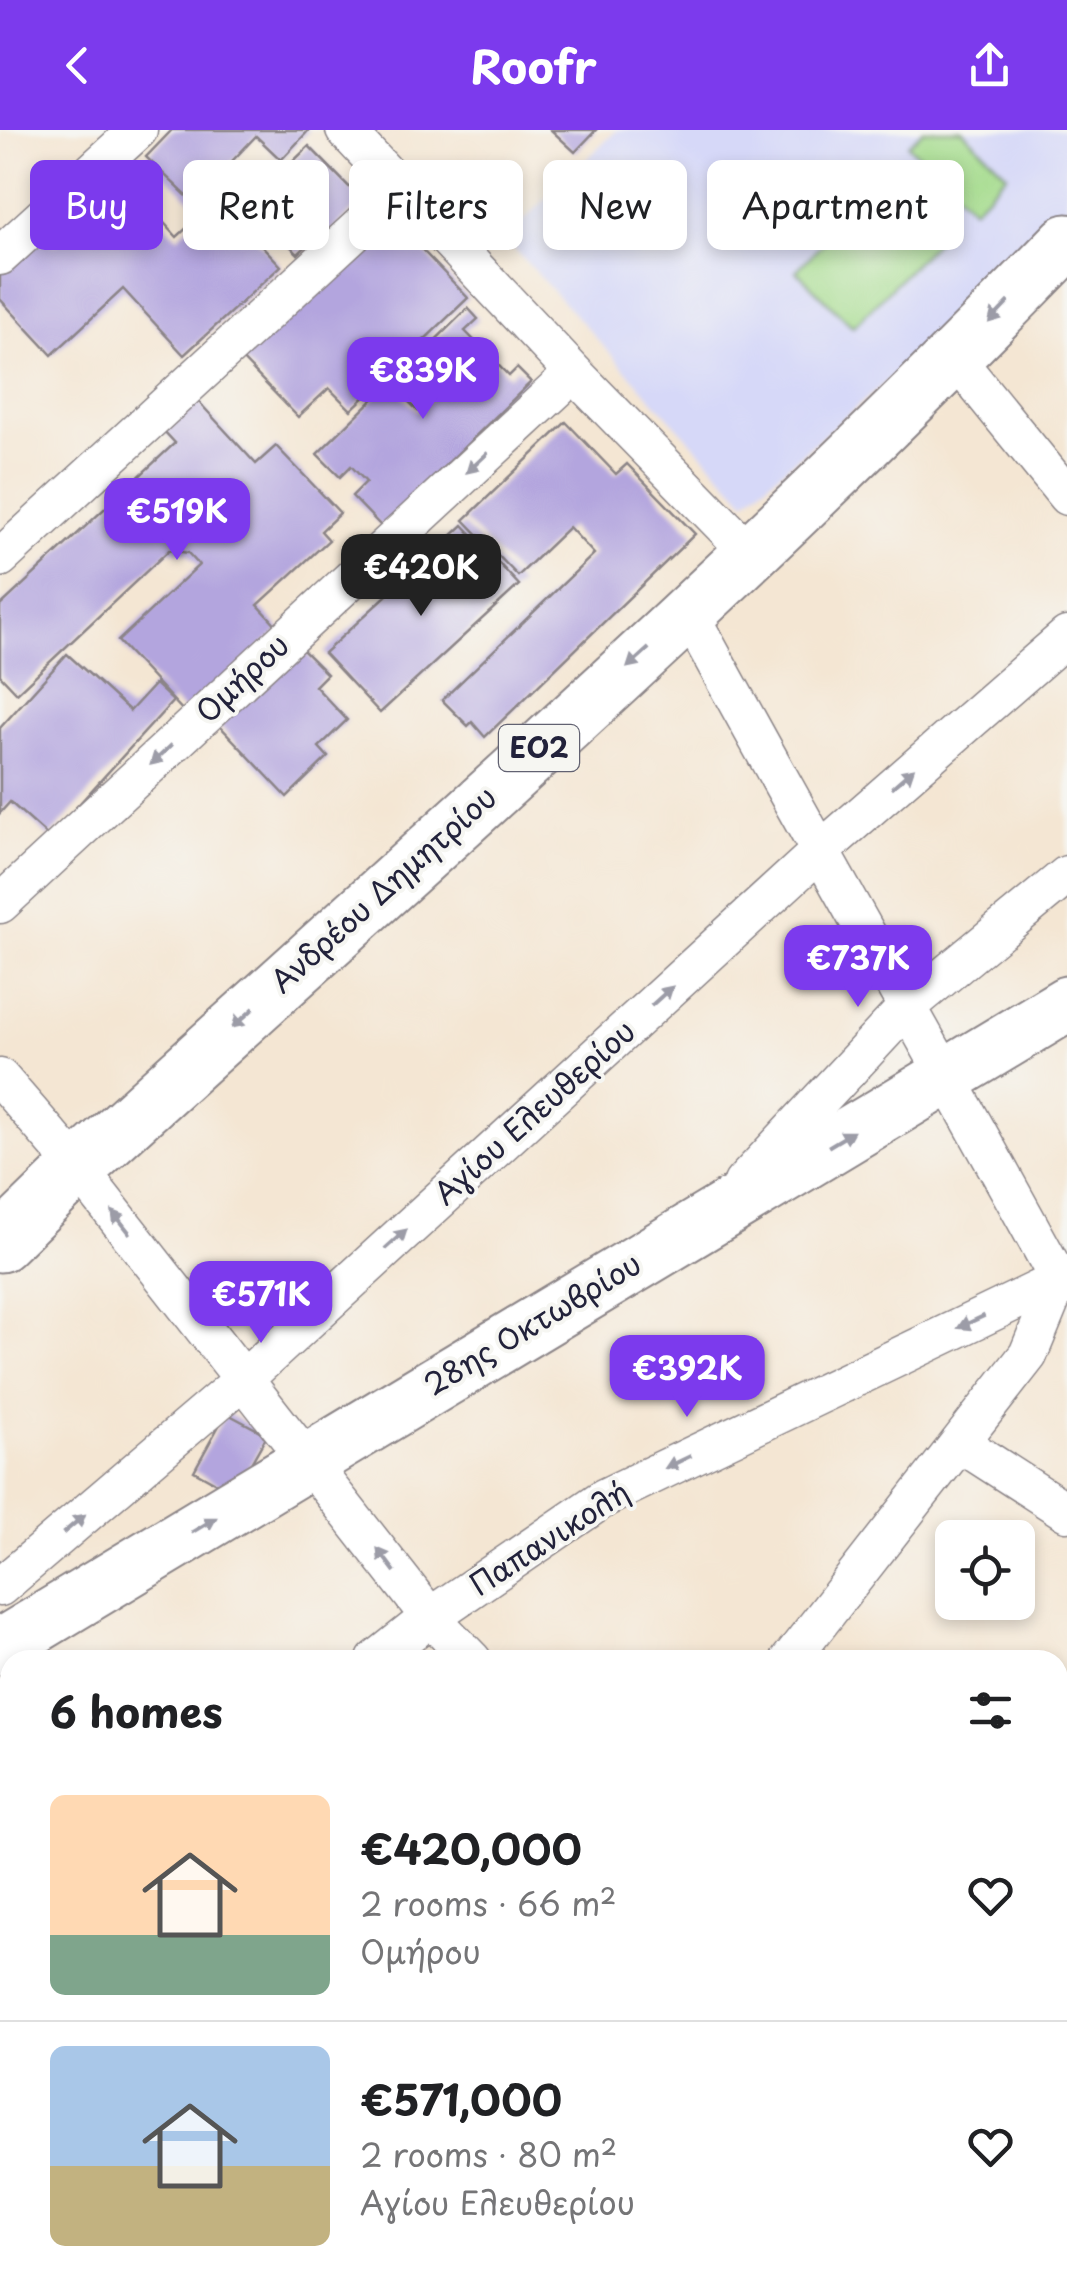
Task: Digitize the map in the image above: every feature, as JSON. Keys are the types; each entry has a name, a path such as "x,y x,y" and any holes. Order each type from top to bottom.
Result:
{"main road":[{"name":"Ανδρέου Δημητρίου","path":"0,1244 78,1168 752,555 955,358 1067,242"},
{"name":"28ης Οκτωβρίου","path":"0,1647 1067,1004"}],"street":[{"path":"0,256 138,130"},
{"path":"345,130 374,160"},
{"path":"0,558 349,237"},
{"path":"460,250 752,555"},
{"path":"955,358 1067,496"},
{"name":"Ομήρου","path":"0,904 574,373"},
{"path":"688,612 818,853 1063,1277 1028,1355 798,1650"},
{"name":"Αγίου Ελευθερίου","path":"0,1587 244,1378 818,853 1067,636"},
{"path":"714,1214 908,1006 1067,875"},
{"path":"0,1078 78,1168 430,1617 462,1650"},
{"name":"Παπανικολή","path":"389,1650 430,1617 604,1498 1063,1277"},
{"path":"960,1443 1067,1512"}],"shaded area":[{"path":"617,130 1067,130 1067,208 956,323 746,501 515,250 523,250 523,221 543,202 543,250 687,250 687,160 586,160"}],"green space":[{"path":"923,130 962,130 1007,174 973,209 964,200 964,160 923,160 908,145"},
{"path":"816,250 928,250 853,327 796,271"}],"building":[{"path":"172,130 309,130 281,160 256,136 233,160 183,160 183,192 163,173 163,160 146,157"},
{"path":"551,130 596,130 575,152"},
{"path":"309,146 323,160 295,160"},
{"path":"329,166 349,187 349,215 329,234"},
{"path":"163,222 177,237 183,231 183,250 266,250 281,266 184,355 123,289 52,355 0,299 0,268 30,240 30,250 163,250"},
{"path":"351,250 422,250 468,298 351,410 329,388 298,417 240,357"},
{"path":"468,308 478,319 465,331 509,376 517,368 531,382 382,527 352,496 366,482 351,466 340,477 317,454 390,383 418,411 438,392 411,364"},
{"path":"197,400 256,464 276,446 340,513 321,531 329,540 258,605 280,629 187,715 118,641 199,565 188,553 169,550 17,693 0,675 0,606 175,443 164,431"},
{"path":"566,422 616,474 627,464 695,534 485,737 442,700 594,554 569,527 518,576 464,520"},
{"path":"463,525 519,585 380,713 324,653"},
{"path":"299,646 327,674 315,686 347,720 319,747 328,757 287,797 218,724"},
{"path":"67,654 130,711 155,684 173,701 49,837 10,802 0,813 0,728"},
{"path":"226,1413 267,1435 234,1493 194,1471"}]}
